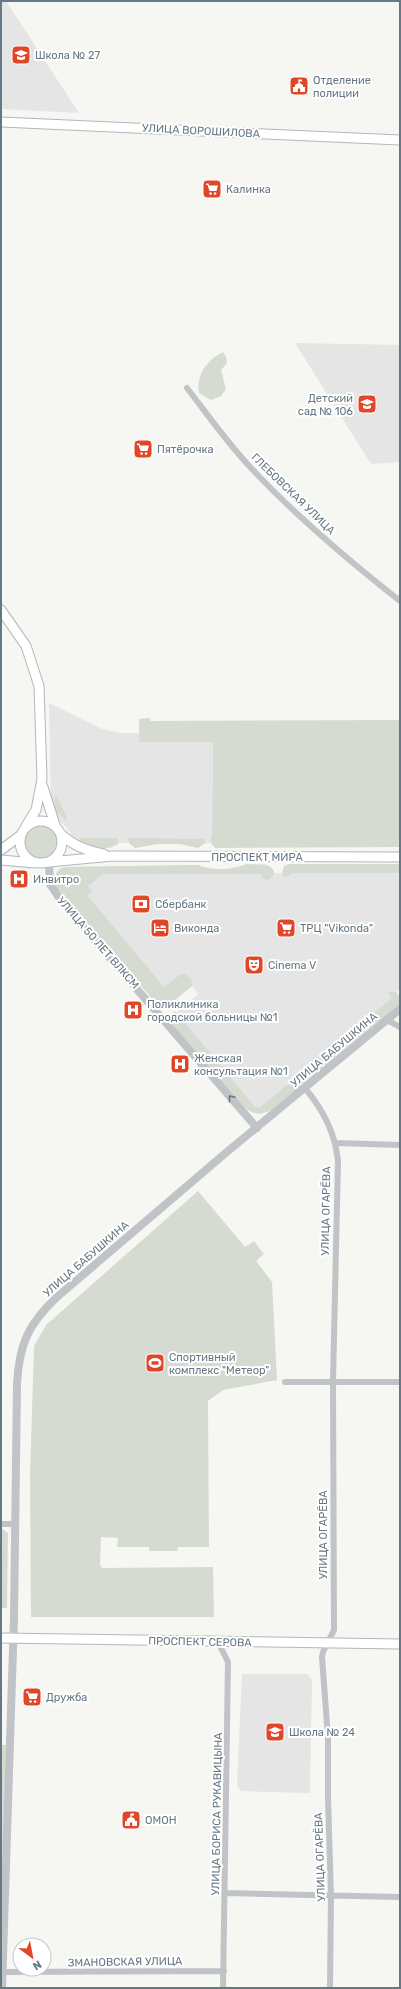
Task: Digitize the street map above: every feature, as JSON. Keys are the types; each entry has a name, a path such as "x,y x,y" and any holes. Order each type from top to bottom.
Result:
{"main road":[{"name":"УЛИЦА ВОРОШИЛОВА","path":"1,122 400,140"},
{"path":"1,610 26,646 39,686 42,779 48,807 55,825 61,834 61,849 56,857 49,862 37,863 1,860"},
{"path":"37,863 24,855 20,845 21,835 36,810 42,779"},
{"path":"26,826 40,821 55,825"},
{"name":"ПРОСПЕКТ МИРА","path":"61,834 67,840 82,849 113,856"},
{"path":"1,850 21,835"},
{"name":"ПРОСПЕКТ МИРА","path":"49,862 113,856 400,857"},
{"name":"ПРОСПЕКТ СЕРОВА","path":"1,1638 400,1644"}],"street":[{"name":"ГЛЕБОВСКАЯ УЛИЦА","path":"187,388 251,468 301,519 352,563 400,601"},
{"name":"УЛИЦА 50 ЛЕТ ВЛКСМ","path":"49,862 50,884 64,905 257,1128"},
{"name":"УЛИЦА БАБУШКИНА","path":"2,1988 13,1639 18,1373 21,1348 30,1328 41,1313 57,1297 400,1009"},
{"path":"387,1020 400,1028"},
{"name":"УЛИЦА ОГАРЁВА","path":"305,1088 325,1117 336,1143 338,1161 333,1381 334,1630 322,1652 328,1738 331,1896 330,1988"},
{"path":"336,1143 400,1145"},
{"path":"285,1382 400,1382"},
{"path":"1,1524 14,1524"},
{"name":"УЛИЦА БОРИСА РУКАВИЦЫНА","path":"218,1642 228,1662 226,1893 223,1988"},
{"path":"226,1893 400,1897"},
{"name":"ЗМАНОВСКАЯ УЛИЦА","path":"3,1972 224,1971"}],"shaded area":[{"name":"Школа № 27","path":"1,1 6,1 79,113 1,109"},
{"name":"Детский сад № 106","path":"295,343 400,345 400,462 371,464"},
{"path":"223,352 227,363 221,370 226,389 221,396 211,400 199,393 199,380 204,369 212,359"},
{"path":"49,703 102,729 120,733 139,733 139,742 213,742 211,843 205,843 198,848 180,844 157,844 135,848 129,843 118,843 111,848 84,845 74,839 68,829 57,818 51,805"},
{"path":"150,718 150,721 400,720 400,847 215,848 211,843 213,742 139,742 139,719"},
{"path":"57,796 67,821 55,810 55,797"},
{"path":"41,823 54,829 60,842 54,855 41,861 28,855 22,842 28,829"},
{"path":"80,838 118,838 118,844 109,848 94,847 80,843"},
{"path":"129,838 205,839 205,843 198,848 180,844 157,844 135,848 129,843"},
{"path":"247,864 265,864 272,868 275,873 282,873 284,866 289,864 400,864 400,989 396,992 400,997 399,1005 273,1109 260,1114 253,1113 245,1108 169,1020 172,1014 176,1013 198,994 192,986 168,1006 160,1008 55,883 54,879 57,872 64,867 197,865 208,869 235,869"},
{"path":"247,864 269,866 274,871 273,877 268,880 264,879 261,874 103,874 88,886 92,891 87,895 164,987 181,974 185,974 191,979 192,986 164,1008 160,1008 56,887 55,880 57,872 64,867 197,865 222,869 235,868"},
{"path":"289,864 400,864 400,873 292,873 284,877 282,873 284,866"},
{"path":"388,992 397,993 400,1001 399,1005 273,1109 262,1113 252,1112 245,1108 169,1020 170,1016 175,1011 255,1107 259,1108 392,998"},
{"name":"Спортивный комплекс \"Метеор\"","path":"198,1191 245,1247 254,1241 264,1254 256,1261 272,1282 277,1380 223,1390 208,1401 209,1547 178,1547 177,1551 149,1551 149,1547 117,1547 118,1538 101,1537 100,1564 102,1568 213,1567 214,1617 31,1617 30,1474 34,1346 46,1325"},
{"path":"1,1528 8,1533 7,1608 1,1608"},
{"name":"Школа № 24","path":"242,1674 307,1674 312,1680 310,1793 241,1791 237,1785"},
{"path":"1,1745 6,1745 1,1906"}],"place":[{"name":"Школа № 27","path":"21,55"},
{"name":"Отделение полиции","path":"299,86"},
{"name":"Калинка","path":"212,189"},
{"name":"Детский сад № 106","path":"367,404"},
{"name":"Пятёрочка","path":"143,449"},
{"name":"Инвитро","path":"19,879"},
{"name":"Сбербанк","path":"141,904"},
{"name":"Виконда","path":"160,928"},
{"name":"ТРЦ \"Vikonda\"","path":"286,928"},
{"name":"Cinema V","path":"254,965"},
{"name":"Поликлиника городской больницы №1","path":"133,1010"},
{"name":"Женская консультация №1","path":"180,1064"},
{"name":"Спортивный комплекс \"Метеор\"","path":"155,1363"},
{"name":"Дружба","path":"32,1697"},
{"name":"Школа № 24","path":"275,1732"},
{"name":"ОМОН","path":"131,1820"}]}
